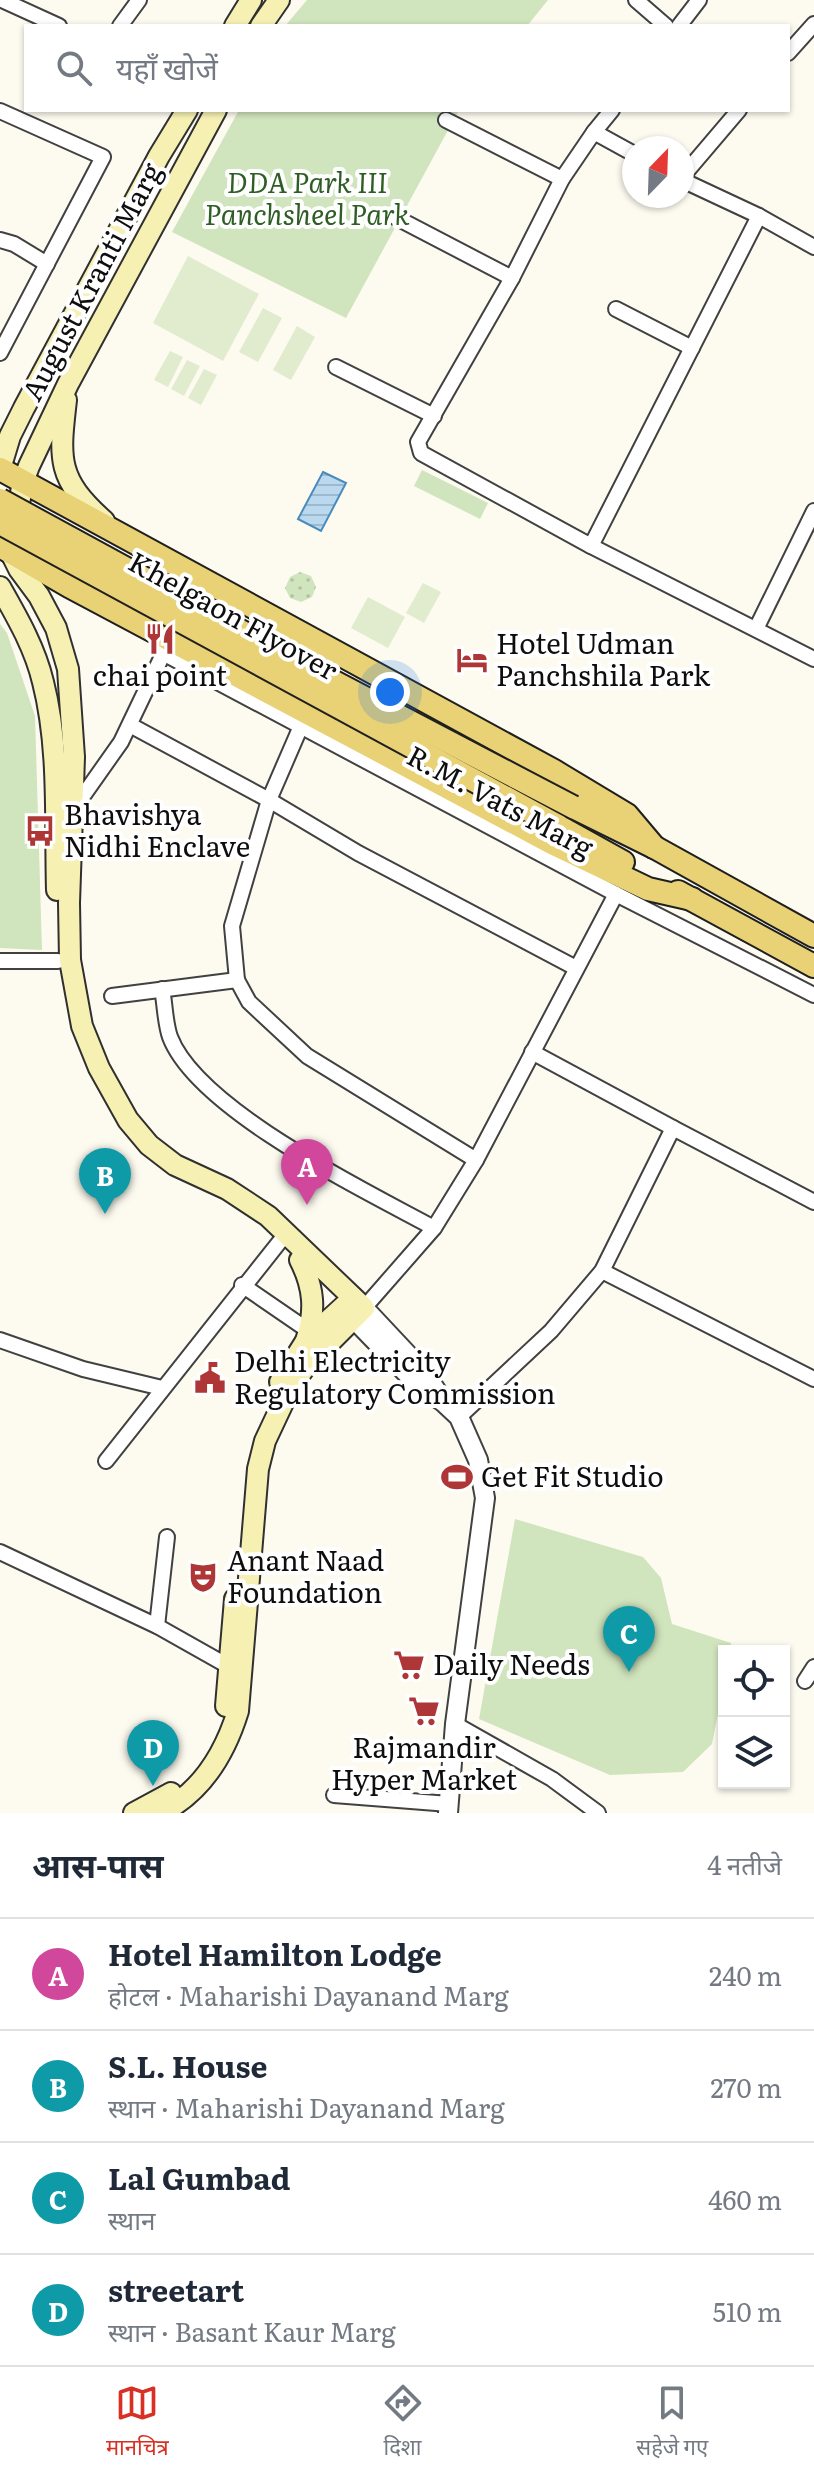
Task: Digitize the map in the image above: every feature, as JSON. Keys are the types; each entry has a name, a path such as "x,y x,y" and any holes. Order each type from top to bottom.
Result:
{"main road":[{"path":"236,24 251,0"},
{"path":"262,24 279,0"},
{"name":"August Kranti Marg","path":"0,469 10,436 24,408 186,112"},
{"name":"August Kranti Marg","path":"5,549 23,482 68,384 215,112"},
{"path":"68,384 61,441 63,464 81,499 123,538"},
{"path":"0,427 24,408"},
{"path":"0,469 554,771 627,815 654,847"},
{"name":"Khelgaon Flyover","path":"0,500 334,682 654,847 814,936"},
{"name":"Khelgaon Flyover","path":"0,523 814,966"},
{"path":"5,549 164,643 550,842 648,889 692,899"},
{"path":"5,549 39,596 56,628 68,669 74,757 73,810 63,902"},
{"path":"164,643 148,626 142,614 140,600 144,588 153,577 165,571 178,569 191,573"},
{"path":"0,587 24,631 43,679 49,712 63,902 65,1007 79,1052 100,1095 128,1137 160,1167 236,1205 281,1240 353,1308"},
{"path":"0,609 35,660"},
{"path":"64,960 90,1048 138,1133 175,1165 227,1189 268,1216 353,1308"},
{"path":"160,1813 184,1798 199,1783 218,1758 232,1731 242,1690 258,1469 265,1441 289,1390 305,1367 313,1339 312,1289 300,1260"},
{"path":"134,1813 175,1790 202,1761 221,1725 226,1706 249,1466 257,1432 286,1369 313,1339 353,1308"}],"street":[{"path":"2,0 55,24"},
{"path":"121,24 139,0"},
{"path":"636,0 664,24"},
{"path":"681,24 699,0"},
{"path":"790,51 814,24"},
{"path":"0,111 103,157 0,353"},
{"path":"610,112 562,179 512,278 418,442 421,453 591,546 814,659"},
{"path":"694,164 737,112"},
{"path":"446,120 562,179"},
{"path":"594,132 622,147"},
{"path":"694,185 814,247"},
{"path":"591,546 759,216"},
{"path":"395,217 512,278"},
{"path":"0,240 14,244 47,264"},
{"path":"616,309 692,348"},
{"path":"336,367 434,416"},
{"path":"756,629 814,511"},
{"path":"73,810 106,766 130,725 164,643"},
{"name":"R.M. Vats Marg","path":"164,643 301,726 616,894 814,995"},
{"path":"130,725 269,800 358,853 576,968"},
{"path":"301,726 269,800 232,926 237,980 249,1002 307,1056 476,1160"},
{"path":"353,1308 434,1228 476,1160 616,894"},
{"path":"0,961 64,960"},
{"path":"112,996 237,980"},
{"path":"162,989 170,1037 208,1086 251,1123 315,1163 434,1228"},
{"path":"532,1052 814,1202"},
{"path":"459,1417 551,1331 602,1271 673,1128"},
{"path":"106,1461 242,1285 281,1240"},
{"path":"602,1271 814,1379"},
{"path":"242,1285 313,1339 373,1339"},
{"path":"334,1795 448,1809 455,1724 485,1498 478,1460 459,1417 417,1384 373,1339 353,1308"},
{"path":"353,1308 424,1372 443,1402"},
{"path":"0,1340 83,1369 162,1388"},
{"path":"157,1626 167,1537"},
{"path":"0,1552 157,1626 228,1666"},
{"path":"805,1681 814,1667"},
{"path":"455,1724 552,1779 598,1813"}],"green space":[{"path":"307,0 548,0 529,24 287,24"},
{"name":"DDA Park III Panchsheel Park","path":"238,112 458,112 346,318 172,232"},
{"path":"188,256 259,294 223,361 153,323"},
{"path":"263,308 282,318 258,362 239,352"},
{"path":"297,326 315,337 291,380 273,370"},
{"path":"170,351 183,357 168,387 154,380"},
{"path":"187,360 200,366 184,396 171,389"},
{"path":"204,369 217,375 201,405 188,398"},
{"path":"422,470 488,503 480,519 414,486"},
{"path":"300,572 311,576 316,587 312,597 301,602 290,598 285,588 290,577"},
{"path":"423,583 441,592 424,623 406,613"},
{"path":"368,597 405,617 388,648 351,628"},
{"path":"0,624 7,633 35,716 42,950 0,948"},
{"path":"515,1519 643,1557 661,1578 672,1624 731,1643 718,1645 718,1713 712,1744 683,1772 610,1775 479,1719"}],"water":[{"path":"323,472 346,483 321,531 298,519"}],"place":[{"name":"chai point","path":"160,639"},
{"name":"Hotel Udman Panchshila Park","path":"472,660"},
{"name":"Bhavishya Nidhi Enclave","path":"40,831"},
{"name":"Hotel Hamilton Lodge","path":"307,1205"},
{"name":"S.L. House","path":"105,1214"},
{"name":"Delhi Electricity Regulatory Commission","path":"210,1378"},
{"name":"Get Fit Studio","path":"457,1477"},
{"name":"Anant Naad Foundation","path":"203,1577"},
{"name":"Daily Needs","path":"409,1665"},
{"name":"Lal Gumbad","path":"629,1672"},
{"name":"Rajmandir Hyper Market","path":"424,1711"},
{"name":"streetart","path":"153,1786"}]}
